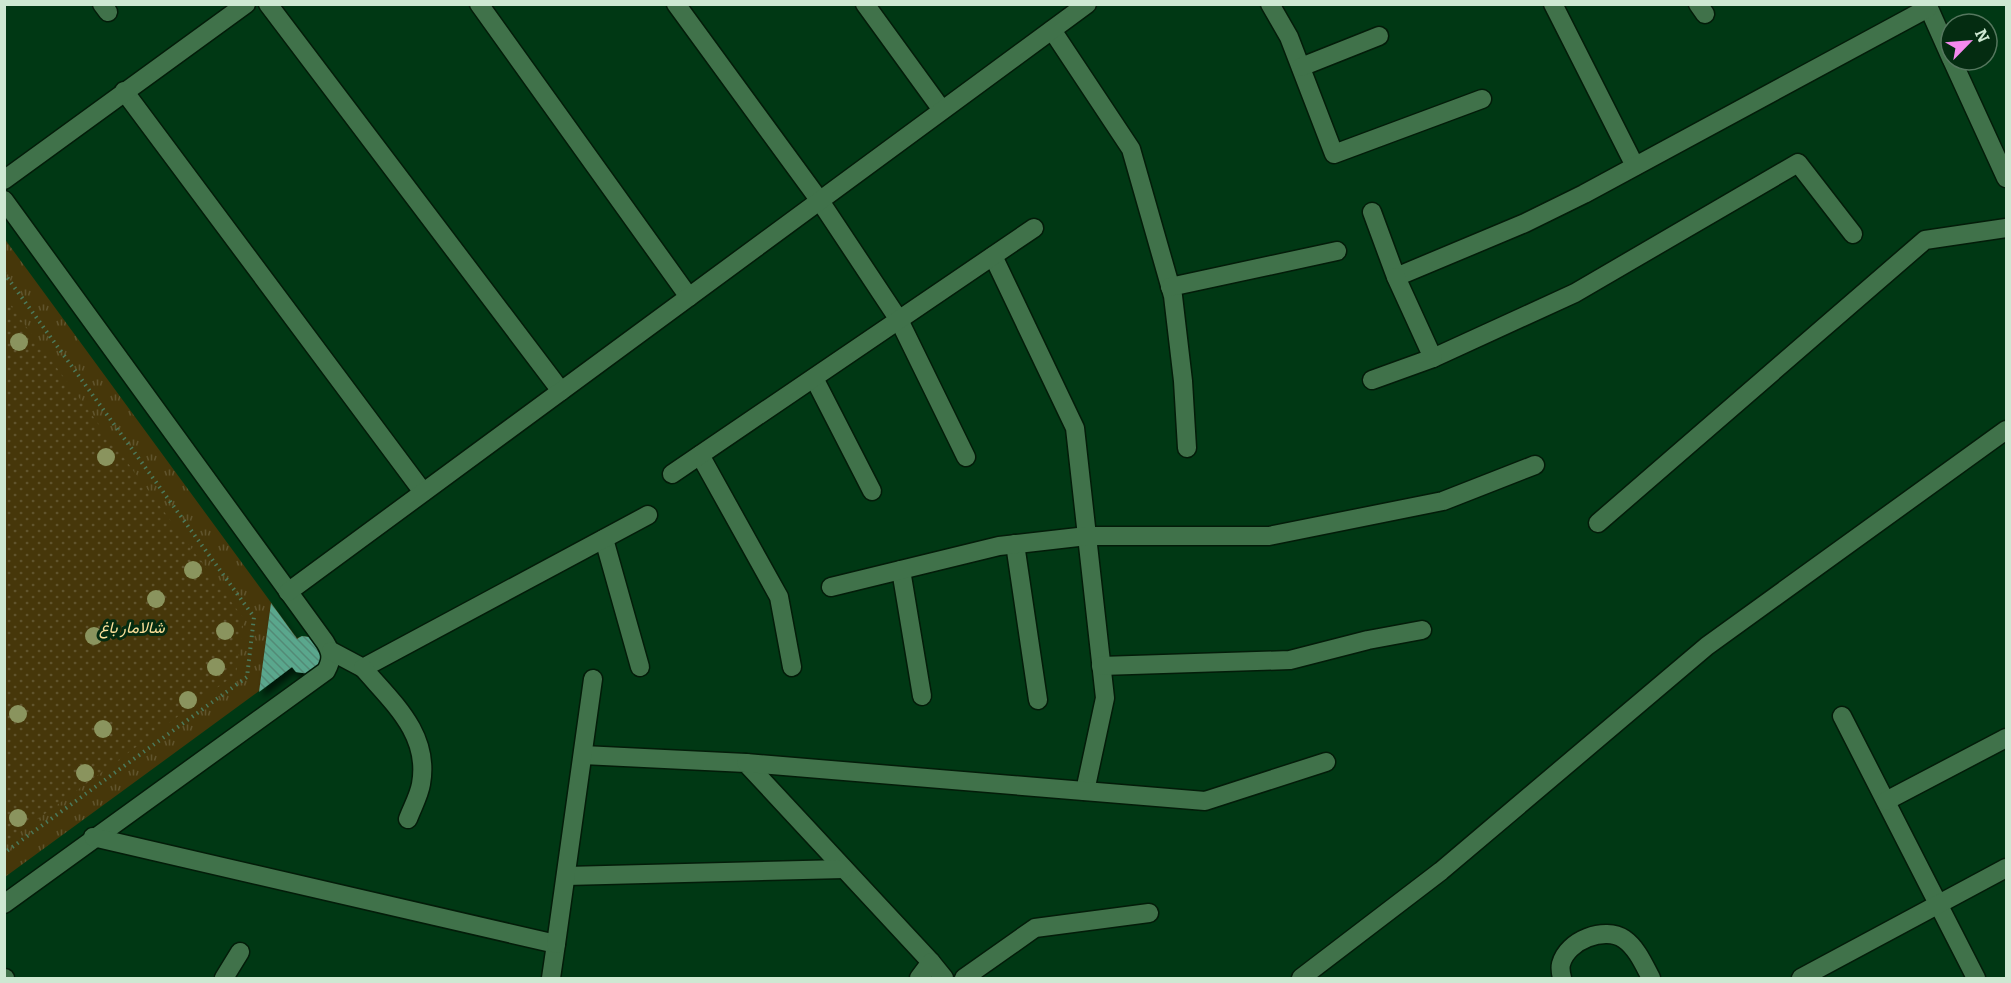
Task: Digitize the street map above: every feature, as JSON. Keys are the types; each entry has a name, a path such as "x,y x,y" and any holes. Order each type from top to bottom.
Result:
{"street":[{"path":"4,180 246,4"},
{"path":"268,4 561,391"},
{"path":"479,4 689,297"},
{"path":"676,4 820,201 899,320 966,458"},
{"path":"865,4 942,110"},
{"path":"1270,4 1289,37 1334,154 1482,99"},
{"path":"1553,4 1635,166"},
{"path":"288,592 1052,30 1080,6"},
{"path":"1396,278 1525,223 1635,166 1927,6 1939,31"},
{"path":"1052,30 1131,149 1170,287 1183,381 1187,448"},
{"path":"1300,67 1379,36"},
{"path":"1958,72 2007,178"},
{"path":"124,92 423,492"},
{"path":"1372,380 1433,358 1575,293 1798,163 1853,234"},
{"path":"4,201 331,651 363,668 412,725 420,742 421,784 408,819"},
{"path":"1372,212 1396,278 1433,358"},
{"path":"672,474 1034,228"},
{"path":"1598,523 1925,240 2007,228"},
{"path":"1170,287 1337,251"},
{"path":"993,256 1075,428 1104,698 1086,791"},
{"path":"814,378 872,491"},
{"path":"1301,978 1441,871 1707,646 2007,430"},
{"path":"700,455 778,597 792,667"},
{"path":"831,587 1015,544 1087,536 1269,536 1443,501 1535,465"},
{"path":"363,668 648,515"},
{"path":"604,539 640,667"},
{"path":"1015,544 1038,700"},
{"path":"901,570 922,696"},
{"path":"1101,666 1290,660 1368,640 1422,630"},
{"path":"4,904 93,837 326,671 331,662 331,651"},
{"path":"551,978 593,680"},
{"path":"1842,716 1976,978"},
{"path":"1886,801 2007,738"},
{"path":"582,755 746,763 1206,801 1326,762"},
{"path":"746,763 944,978"},
{"path":"93,837 556,944"},
{"path":"566,876 844,868"},
{"path":"1801,978 2007,868"},
{"path":"964,978 1035,928 1149,913"},
{"path":"1562,978 1561,964 1567,954 1582,940 1598,934 1614,934 1632,946 1651,978"},
{"path":"224,978 240,952"},
{"path":"919,978 931,962"}],"path":[{"path":"4,273 254,617 247,677 4,853"}],"green space":[{"name":"شالامار باغ","path":"4,238 297,638 302,636 316,638 310,674 296,672 292,667 5,877"},
{"name":"شالامار باغ","path":"4,297 244,619 236,674 5,843"}],"building":[{"path":"271,603 297,639 302,636 316,638 325,650 323,665 310,674 296,672 292,667 259,692"}]}
